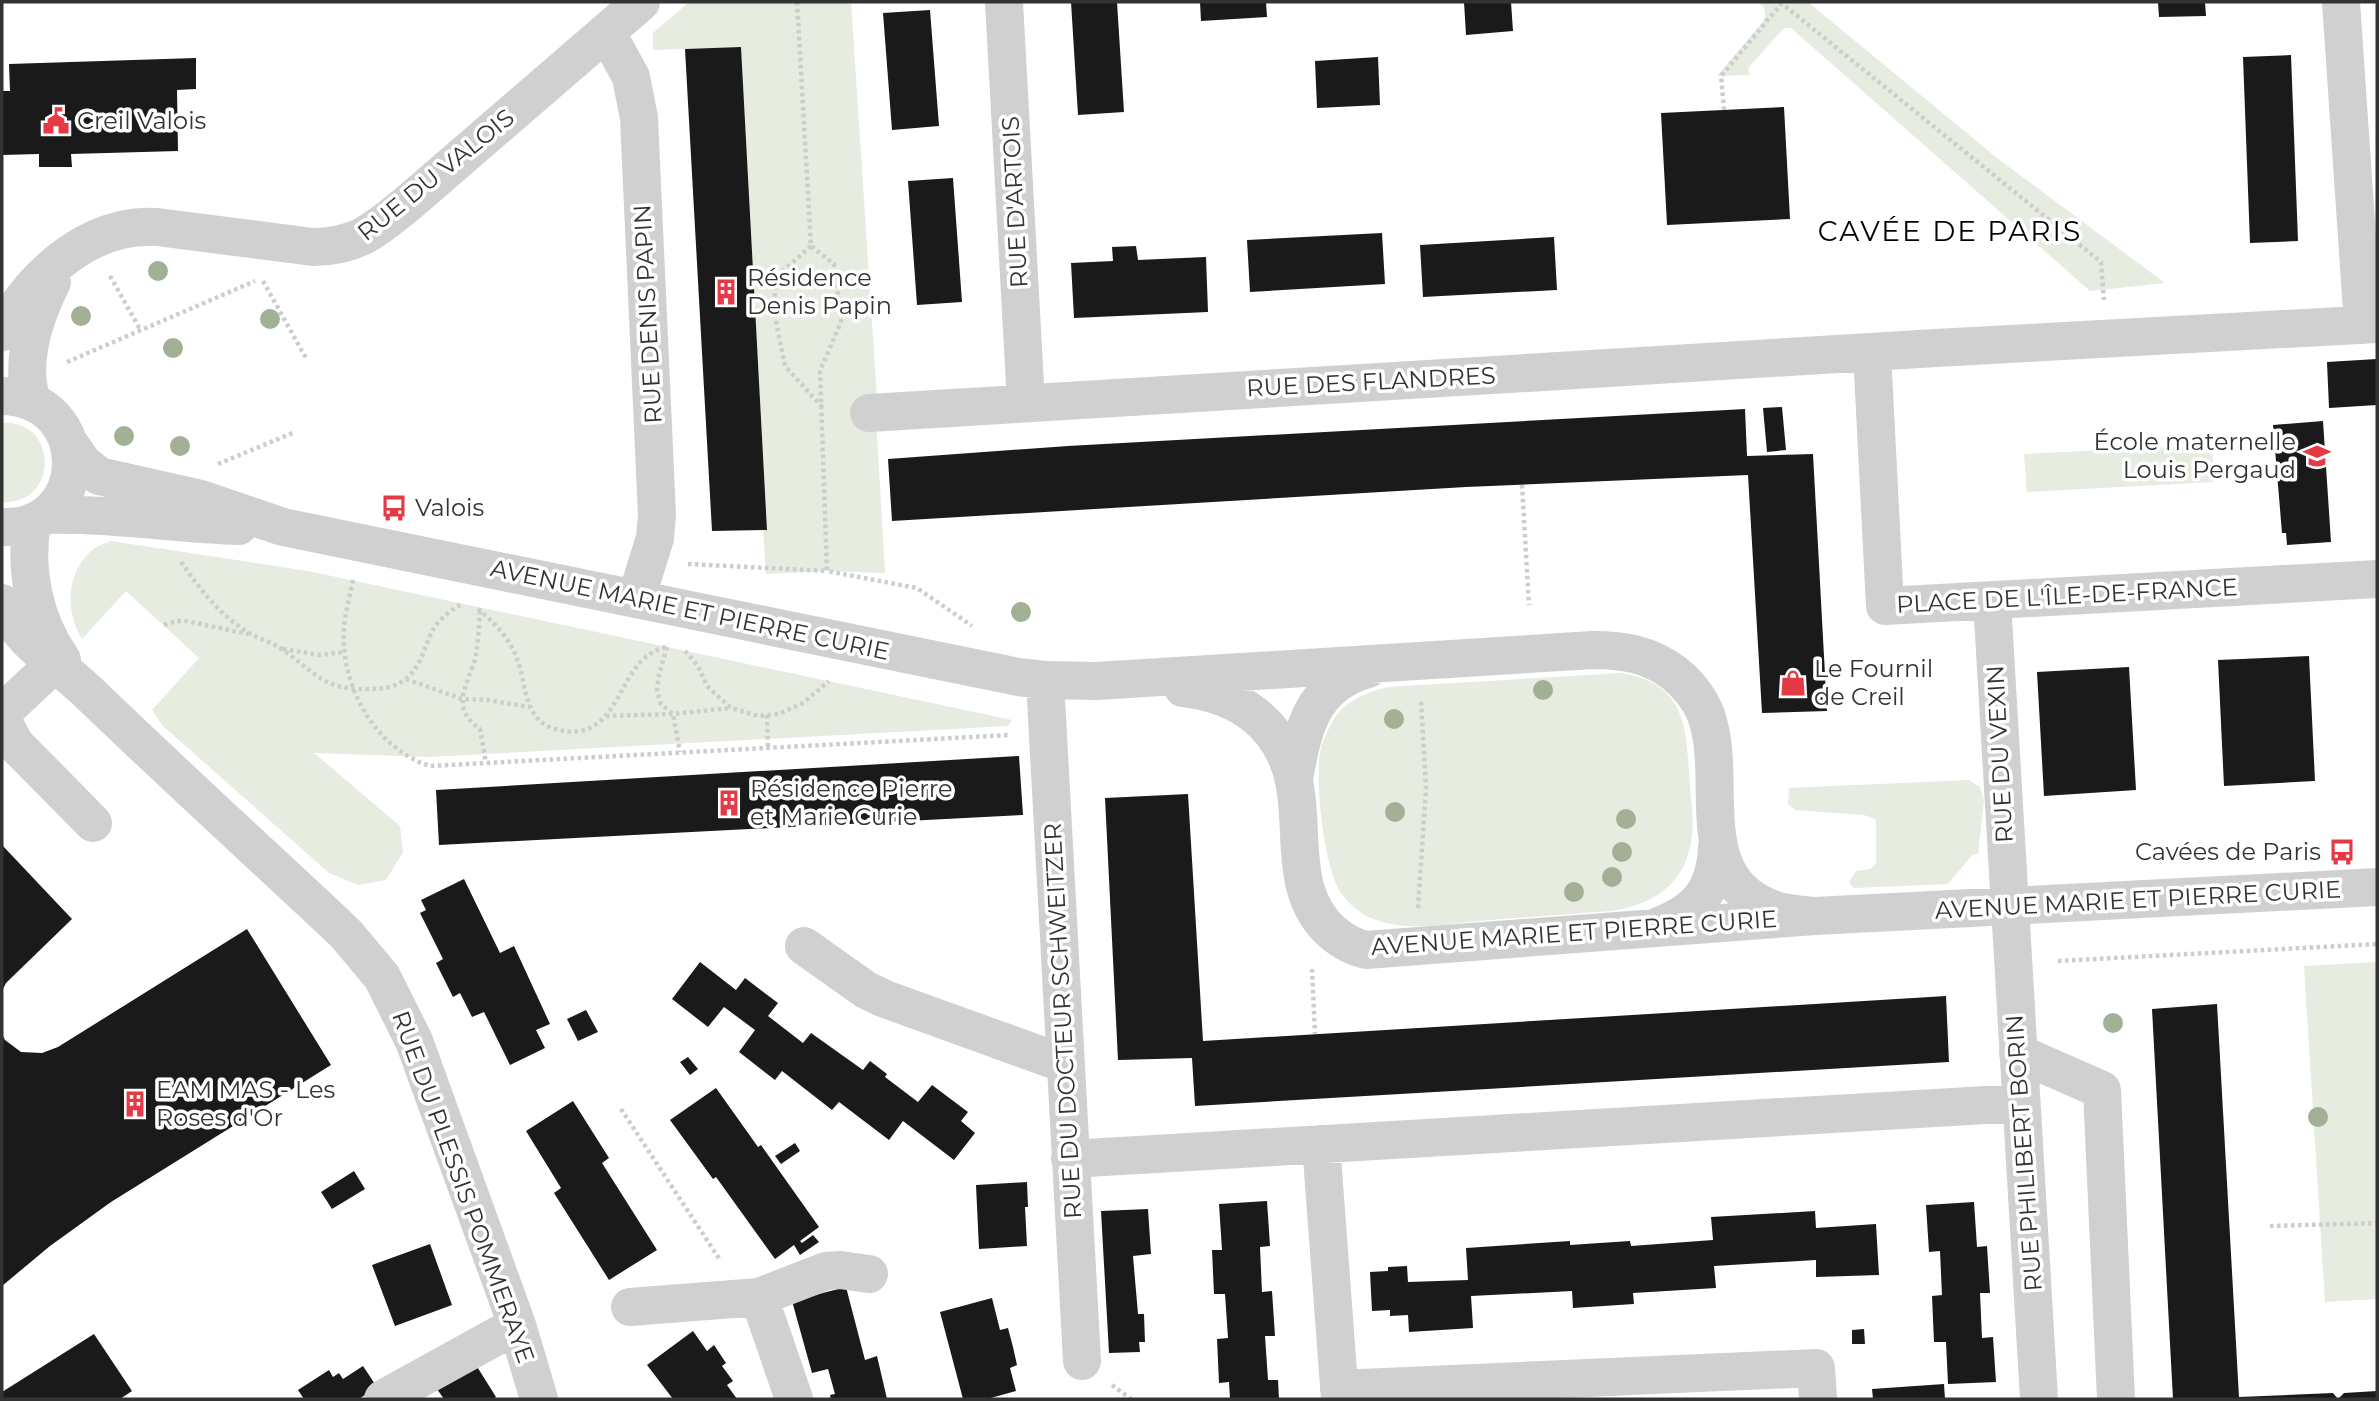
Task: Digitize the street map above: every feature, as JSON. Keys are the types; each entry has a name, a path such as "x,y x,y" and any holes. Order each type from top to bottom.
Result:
{"street":[{"name":"RUE DU VALOIS","path":"2,332 30,288 82,247 118,230 136,226 313,247 332,247 366,236 406,205 641,2"},
{"name":"RUE D'ARTOIS","path":"1004,2 1026,403"},
{"path":"1872,352 2370,324 2341,2"},
{"name":"RUE DENIS PAPIN","path":"607,33 631,77 639,118 657,515 655,538 636,599"},
{"path":"17,399 27,373 31,337 51,284 82,247"},
{"name":"RUE DES FLANDRES","path":"869,413 1872,352"},
{"name":"PLACE DE L'ÎLE-DE-FRANCE","path":"1872,352 1885,607 2377,579"},
{"name":"AVENUE MARIE ET PIERRE CURIE","path":"17,399 44,408 55,418 83,463 99,476 201,499 284,527 996,673 1045,680 1186,688 1229,698 1256,716 1270,730 1294,779 1304,885 1308,899 1327,928 1354,947 1366,950 1815,916 2377,887"},
{"path":"26,521 58,502 67,487 72,461 69,443"},
{"name":"AVENUE MARIE ET PIERRE CURIE","path":"26,521 95,515 169,523 284,527"},
{"name":"RUE DU PLESSIS POMMERAYE","path":"26,521 30,571 39,614 48,639 86,681 346,934 382,977 414,1041 517,1325 539,1399"},
{"name":"RUE DU VEXIN","path":"1992,601 2008,906"},
{"name":"RUE DU PLESSIS POMMERAYE","path":"2,603 19,633 86,681"},
{"name":"AVENUE MARIE ET PIERRE CURIE","path":"1097,681 1613,650 1632,652 1666,667 1682,679 1705,712 1711,731 1717,847 1727,871 1749,896 1780,911 1815,916"},
{"name":"AVENUE MARIE ET PIERRE CURIE","path":"1294,779 1304,731 1318,701 1328,689 1360,671 1403,662"},
{"name":"RUE DU DOCTEUR SCHWEITZER","path":"1045,680 1082,1361"},
{"path":"86,681 3,713 5,725 15,744 93,823"},
{"path":"1652,929 1682,916 1699,901 1711,883 1717,847"},
{"name":"RUE PHILIBERT BORIN","path":"2008,906 2039,1399"},
{"path":"804,946 866,990 885,999 1065,1065"},
{"path":"2018,1053 2102,1090 2116,1399"},
{"path":"1070,1158 2020,1103"},
{"path":"1321,1144 1340,1394 1816,1368 1818,1399"},
{"path":"630,1307 759,1297 826,1271 869,1274"},
{"path":"759,1297 794,1399"},
{"path":"383,1399 517,1325"}],"path":[{"path":"797,2 811,246 834,264 841,322 820,371 827,571"},
{"path":"1724,110 1721,76 1781,2 2101,262 2106,339"},
{"path":"811,246 776,276 774,311 785,366 822,408"},
{"path":"82,247 141,331"},
{"path":"57,365 262,278 313,247"},
{"path":"262,278 307,360"},
{"path":"209,468 295,432"},
{"path":"1522,485 1529,605"},
{"path":"175,554 209,599 230,620 250,634 279,648 325,682 338,688 387,689 406,679 421,660 433,628 450,611 462,604"},
{"path":"648,562 827,571 917,588 980,631"},
{"path":"342,578 353,580 344,628 345,652 353,690 363,711 381,734 412,760 430,765 1049,733"},
{"path":"474,606 505,638 517,657 530,708 547,727 566,732 586,730 606,716 635,668 655,650 668,647 685,651 698,666 707,686 731,708"},
{"path":"480,611 476,653 462,699 464,711 480,729 486,762"},
{"path":"164,625 186,621 250,634"},
{"path":"668,647 659,674 657,691 661,704 673,714 680,752"},
{"path":"279,648 318,655 345,652"},
{"path":"1403,662 1426,789 1417,926 1419,947"},
{"path":"406,679 462,699 488,700 530,708"},
{"path":"606,716 673,714 731,708 758,716 779,714 803,703 829,681"},
{"path":"767,715 768,748"},
{"path":"2058,961 2377,944"},
{"path":"1312,966 1315,1034"},
{"path":"621,1109 716,1256 759,1297"},
{"path":"2270,1226 2377,1223"}],"shaded area":[{"path":"689,2 851,2 878,413 885,573 827,571 766,574 763,530 767,529 741,47 653,50 653,33"},
{"path":"1757,2 1808,2 1997,158 2165,283 2090,291 1791,28 1784,28 1748,68 1750,75 1717,76 1763,22 1764,7"},
{"path":"2,423 21,425 34,434 42,447 45,462 42,477 34,490 21,499 2,502"},
{"path":"2212,445 2214,482 2027,492 2024,454"},
{"path":"111,541 308,571 1012,720 1008,726 429,757 314,753 400,826 403,852 386,880 358,885 329,873 163,726 152,710 199,658 126,591 82,639 76,628 71,605 73,582 83,560 91,551"},
{"path":"1621,673 1643,679 1660,688 1672,699 1680,713 1684,729 1692,834 1684,865 1667,888 1642,903 1611,911 1428,926 1383,922 1361,913 1344,897 1335,881 1326,846 1320,804 1319,767 1320,753 1334,719 1351,702 1387,687"},
{"path":"1969,780 1980,787 1984,801 1978,854 1973,854 1948,884 1854,888 1849,882 1856,871 1870,869 1876,863 1876,820 1864,815 1795,810 1788,804 1789,788"},
{"path":"2377,962 2377,1299 2325,1302 2304,966"}],"building":[{"path":"1071,2 1117,2 1124,112 1078,115"},
{"path":"1200,2 1266,2 1267,17 1201,21"},
{"path":"1464,2 1511,2 1513,31 1466,35"},
{"path":"2158,2 2205,2 2206,16 2159,17"},
{"path":"930,10 939,126 892,130 883,13"},
{"name":"Résidence Denis Papin","path":"741,47 767,530 712,531 685,49"},
{"path":"2291,55 2298,241 2250,243 2243,57"},
{"path":"1378,57 1380,105 1317,108 1315,61"},
{"path":"196,58 196,89 177,90 178,151 71,154 72,167 39,167 39,154 2,155 2,91 10,91 9,64"},
{"path":"1784,107 1790,219 1667,225 1661,113"},
{"path":"953,178 962,302 917,305 908,181"},
{"path":"1382,233 1385,284 1250,292 1247,240"},
{"path":"1554,237 1557,290 1423,297 1420,245"},
{"path":"1136,246 1138,260 1206,257 1208,312 1074,318 1071,263 1113,261 1112,247"},
{"path":"2377,359 2377,405 2329,408 2327,362"},
{"path":"1782,407 1786,450 1767,452 1763,408"},
{"path":"1745,409 1747,456 1813,454 1827,711 1762,713 1748,475 1466,487 892,521 888,459 1068,446"},
{"path":"2323,421 2331,542 2287,545 2286,533 2282,533 2273,425"},
{"path":"2309,656 2315,781 2224,786 2218,660"},
{"path":"2129,667 2136,790 2044,796 2037,672"},
{"name":"Résidence Pierre et Marie Curie","path":"1019,756 1023,815 439,845 436,790"},
{"path":"1188,794 1203,1041 1946,996 1949,1062 1195,1106 1192,1058 1118,1060 1105,798"},
{"path":"2,845 72,919 6,983 2,991"},
{"path":"464,879 500,953 514,946 550,1024 536,1030 545,1048 510,1065 484,1012 472,1017 460,993 453,997 436,963 443,959 420,913 426,910 421,900"},
{"name":"EAM MAS - Les Roses d'Or","path":"247,929 331,1065 111,1202 50,1246 2,1286 2,1034 5,1040 21,1052 42,1053 58,1047"},
{"path":"700,962 736,990 745,978 778,1003 768,1016 803,1043 811,1033 863,1070 870,1061 887,1074 885,1077 918,1102 932,1085 968,1112 961,1121 975,1133 954,1160 903,1121 889,1140 839,1102 832,1110 782,1071 775,1080 739,1052 755,1030 724,1007 708,1027 672,999"},
{"path":"2217,1004 2239,1397 2333,1393 2338,1399 2173,1399 2152,1009"},
{"path":"586,1010 598,1032 578,1041 567,1019"},
{"path":"688,1057 698,1069 690,1075 680,1062"},
{"path":"716,1088 758,1147 761,1145 819,1227 800,1241 802,1243 813,1235 819,1242 800,1255 794,1245 775,1259 716,1177 713,1179 670,1120"},
{"path":"573,1101 609,1158 602,1163 657,1250 609,1280 554,1193 561,1188 526,1131"},
{"path":"795,1143 800,1151 781,1164 775,1156"},
{"path":"354,1171 365,1189 332,1209 321,1192"},
{"path":"1027,1182 1027,1246 979,1249 976,1185"},
{"path":"1267,1201 1270,1246 1260,1247 1262,1292 1272,1291 1275,1336 1265,1336 1268,1380 1278,1380 1279,1399 1230,1399 1229,1382 1219,1383 1217,1339 1228,1338 1225,1294 1214,1294 1212,1250 1222,1250 1219,1204"},
{"path":"1974,1202 1977,1247 1987,1246 1990,1293 1980,1293 1982,1338 1993,1337 1996,1382 1948,1384 1946,1342 1934,1342 1932,1296 1942,1295 1940,1251 1929,1252 1926,1205"},
{"path":"1148,1209 1151,1254 1133,1256 1138,1314 1144,1314 1145,1342 1139,1342 1140,1352 1109,1353 1101,1211"},
{"path":"1815,1211 1816,1228 1876,1224 1879,1275 1816,1277 1816,1260 1714,1266 1716,1288 1633,1293 1634,1304 1573,1308 1572,1291 1471,1296 1473,1328 1409,1332 1408,1315 1390,1316 1390,1310 1372,1311 1370,1272 1407,1266 1408,1282 1468,1280 1466,1248 1570,1241 1570,1245 1630,1241 1631,1246 1713,1240 1711,1217"},
{"path":"430,1244 452,1305 395,1326 372,1265"},
{"path":"846,1287 865,1360 877,1356 887,1399 831,1399 830,1395 835,1394 828,1369 812,1373 792,1301"},
{"path":"992,1298 1000,1330 1008,1328 1013,1347 1017,1365 1010,1368 1016,1391 987,1399 963,1399 940,1312"},
{"path":"1864,1329 1865,1344 1852,1344 1852,1330"},
{"path":"693,1331 707,1351 714,1345 726,1363 722,1366 733,1381 727,1385 737,1399 673,1399 647,1365"},
{"path":"94,1334 132,1391 120,1399 2,1399 2,1392"},
{"path":"476,1365 496,1397 444,1399 437,1389"},
{"path":"363,1366 377,1387 359,1399 304,1399 298,1390 329,1370 333,1377 339,1373 343,1379"},
{"path":"1944,1384 1945,1399 1873,1399 1872,1389"},
{"path":"2377,1391 2377,1399 2338,1399 2344,1393"}],"place":[{"name":"Creil Valois","path":"56,121"},
{"name":"Résidence Denis Papin","path":"726,292"},
{"name":"École maternelle Louis Pergaud","path":"2317,456"},
{"name":"Valois","path":"394,508"},
{"name":"Le Fournil de Creil","path":"1793,683"},
{"name":"Résidence Pierre et Marie Curie","path":"729,803"},
{"name":"Cavées de Paris","path":"2342,852"},
{"name":"EAM MAS - Les Roses d'Or","path":"135,1104"}],"district":[{"name":"CAVÉE DE PARIS","path":"1950,231"}]}
